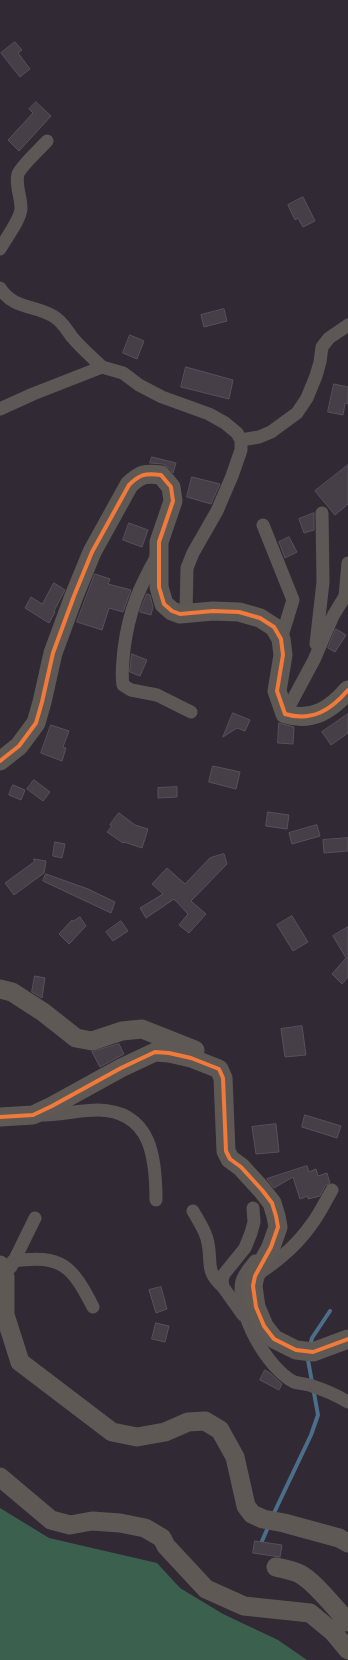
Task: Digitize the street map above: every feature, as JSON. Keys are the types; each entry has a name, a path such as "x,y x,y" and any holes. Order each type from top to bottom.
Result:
{"street":[{"path":"0,249 20,216 21,208 17,179 18,172 47,141"},
{"path":"0,288 3,293 14,301 52,315 60,320 81,348 102,367 123,373 139,385 162,397 209,414 220,420 237,433 241,440 241,450 229,483 217,511 198,544 187,568 186,613"},
{"path":"241,440 259,437 271,432 297,413 307,398 316,376 322,347 329,338 348,325"},
{"path":"0,409 33,394 102,367"},
{"path":"0,762 19,746 36,723 53,653 92,552 129,485 137,477 148,473 161,475 171,487 173,501 159,542 159,587 164,604 172,611 186,613 213,611 251,614 274,627 282,639"},
{"path":"314,660 323,582 322,513"},
{"path":"263,525 292,600 282,639 283,655 277,691 285,714"},
{"path":"159,552 145,578 134,604 128,624 121,674 123,685 131,690 157,695 191,712"},
{"path":"285,714 314,660 333,616 345,596 348,563"},
{"path":"285,714 294,717 311,717 327,710 348,690"},
{"path":"0,988 12,992 44,1012 76,1038 92,1041 122,1031 142,1029 190,1048 205,1056 219,1069 223,1078 226,1151 230,1159 241,1168 272,1203 278,1227 271,1247 255,1276 253,1286 256,1307 264,1326 274,1339 296,1350 313,1352 348,1339"},
{"path":"33,1115 121,1068 155,1052 169,1053 191,1058 219,1069"},
{"path":"0,1117 52,1115 100,1110 126,1117 136,1124 145,1134 150,1143 154,1156 156,1172 156,1200"},
{"path":"255,1276 276,1262 292,1248 311,1225 332,1190"},
{"path":"223,1286 222,1280 224,1274 244,1248 251,1233 254,1222 253,1208"},
{"path":"194,1211 205,1232 211,1272 214,1279 223,1286 248,1321"},
{"path":"35,1218 6,1268 2,1318 20,1362 112,1432 137,1436 165,1432 188,1422 205,1421 220,1430 235,1457 246,1506 252,1514 263,1519 284,1523 339,1538 348,1543"},
{"path":"271,1247 252,1265 242,1280 240,1295 248,1321 259,1346 271,1362 295,1382 328,1391 348,1402"},
{"path":"6,1268 32,1259 59,1263 68,1268 75,1275 93,1307"},
{"path":"0,1477 51,1520 70,1525 92,1521 120,1523 145,1528 162,1538 166,1546 206,1589 244,1606 310,1613 333,1632 348,1650"},
{"path":"276,1567 290,1570 302,1575 348,1622"}],"green space":[{"path":"0,1508 49,1538 157,1563 180,1588 223,1614 278,1640 307,1660 0,1660"}],"building":[{"path":"15,42 22,50 18,53 30,69 20,77 1,53"},
{"path":"36,102 51,116 19,151 8,140 33,113 29,109"},
{"path":"303,197 315,221 303,227 298,218 295,220 288,205"},
{"path":"224,309 227,321 204,327 201,315"},
{"path":"130,335 144,341 137,359 123,353"},
{"path":"186,367 233,380 229,399 181,387"},
{"path":"334,384 348,387 348,404 345,403 343,415 328,412"},
{"path":"152,457 176,463 173,473 163,464 150,463"},
{"path":"348,465 348,504 335,515 315,491"},
{"path":"192,477 220,484 211,504 187,497"},
{"path":"314,513 314,530 304,533 299,519"},
{"path":"129,523 148,530 142,547 123,540"},
{"path":"289,537 297,552 285,558 279,542"},
{"path":"95,574 110,579 108,584 131,590 123,612 109,608 102,630 77,622"},
{"path":"54,583 65,590 49,623 25,608 31,597 42,604"},
{"path":"147,594 150,595 153,607 151,615 140,612"},
{"path":"336,629 346,635 335,652 328,648"},
{"path":"132,654 147,660 140,676 130,672"},
{"path":"233,713 250,720 245,731 237,728 223,737"},
{"path":"348,714 348,733 331,745 322,732"},
{"path":"279,723 294,727 293,744 278,743"},
{"path":"51,725 69,731 63,747 66,748 62,761 41,753"},
{"path":"213,766 240,772 236,789 209,782"},
{"path":"34,780 50,792 43,801 27,789"},
{"path":"13,785 25,790 21,800 9,795"},
{"path":"177,787 177,797 158,798 158,788"},
{"path":"268,812 289,815 287,829 266,826"},
{"path":"119,813 135,825 148,829 142,848 124,842 123,843 107,832 112,826 110,825"},
{"path":"317,825 320,836 292,844 289,833"},
{"path":"348,838 348,851 324,853 323,840"},
{"path":"55,842 65,844 62,858 53,856"},
{"path":"224,854 227,864 191,901 206,914 189,933 179,925 188,914 174,899 146,918 140,908 163,894 152,884 167,868 185,884 210,858"},
{"path":"34,859 46,861 44,873 14,895 5,883 34,862"},
{"path":"46,874 88,889 115,902 111,913 43,881"},
{"path":"292,916 308,942 293,951 277,925"},
{"path":"80,917 86,926 69,944 59,934 72,920 73,921"},
{"path":"121,921 128,931 113,941 106,932"},
{"path":"348,927 348,977 342,984 332,974 346,958 333,936"},
{"path":"35,976 45,978 42,998 32,992"},
{"path":"302,1026 306,1055 285,1057 281,1029"},
{"path":"119,1044 124,1054 100,1067 92,1052"},
{"path":"305,1115 341,1126 337,1138 302,1127"},
{"path":"276,1124 279,1152 256,1154 252,1127"},
{"path":"307,1166 309,1172 316,1169 318,1176 327,1173 330,1183 325,1186 320,1196 308,1199 308,1196 300,1199 293,1177 274,1188 267,1179"},
{"path":"161,1287 167,1309 156,1313 149,1290"},
{"path":"156,1323 169,1326 165,1342 152,1339"},
{"path":"265,1370 282,1384 279,1390 260,1380"},
{"path":"255,1541 282,1545 280,1557 253,1553"}],"waterway":[{"path":"310,1346 312,1338 330,1311"},
{"path":"273,1515 311,1435 318,1415 308,1357"},
{"path":"262,1541 269,1525"}],"cycle path":[{"path":"0,761 19,746 36,723 53,653 92,552 129,485 140,476 147,474 161,475 171,487 173,501 159,542 159,587 164,604 172,611 180,614 213,611 239,612 260,618 274,627 281,639 283,655 277,691 285,714 304,716 320,712 335,703 348,690"},
{"path":"0,1117 33,1115 121,1068 155,1052 169,1053 191,1058 219,1069 223,1078 226,1151 230,1159 241,1167 272,1203 278,1227 271,1247 255,1276 253,1286 256,1307 264,1326 274,1339 296,1350 313,1352 348,1339"}]}
